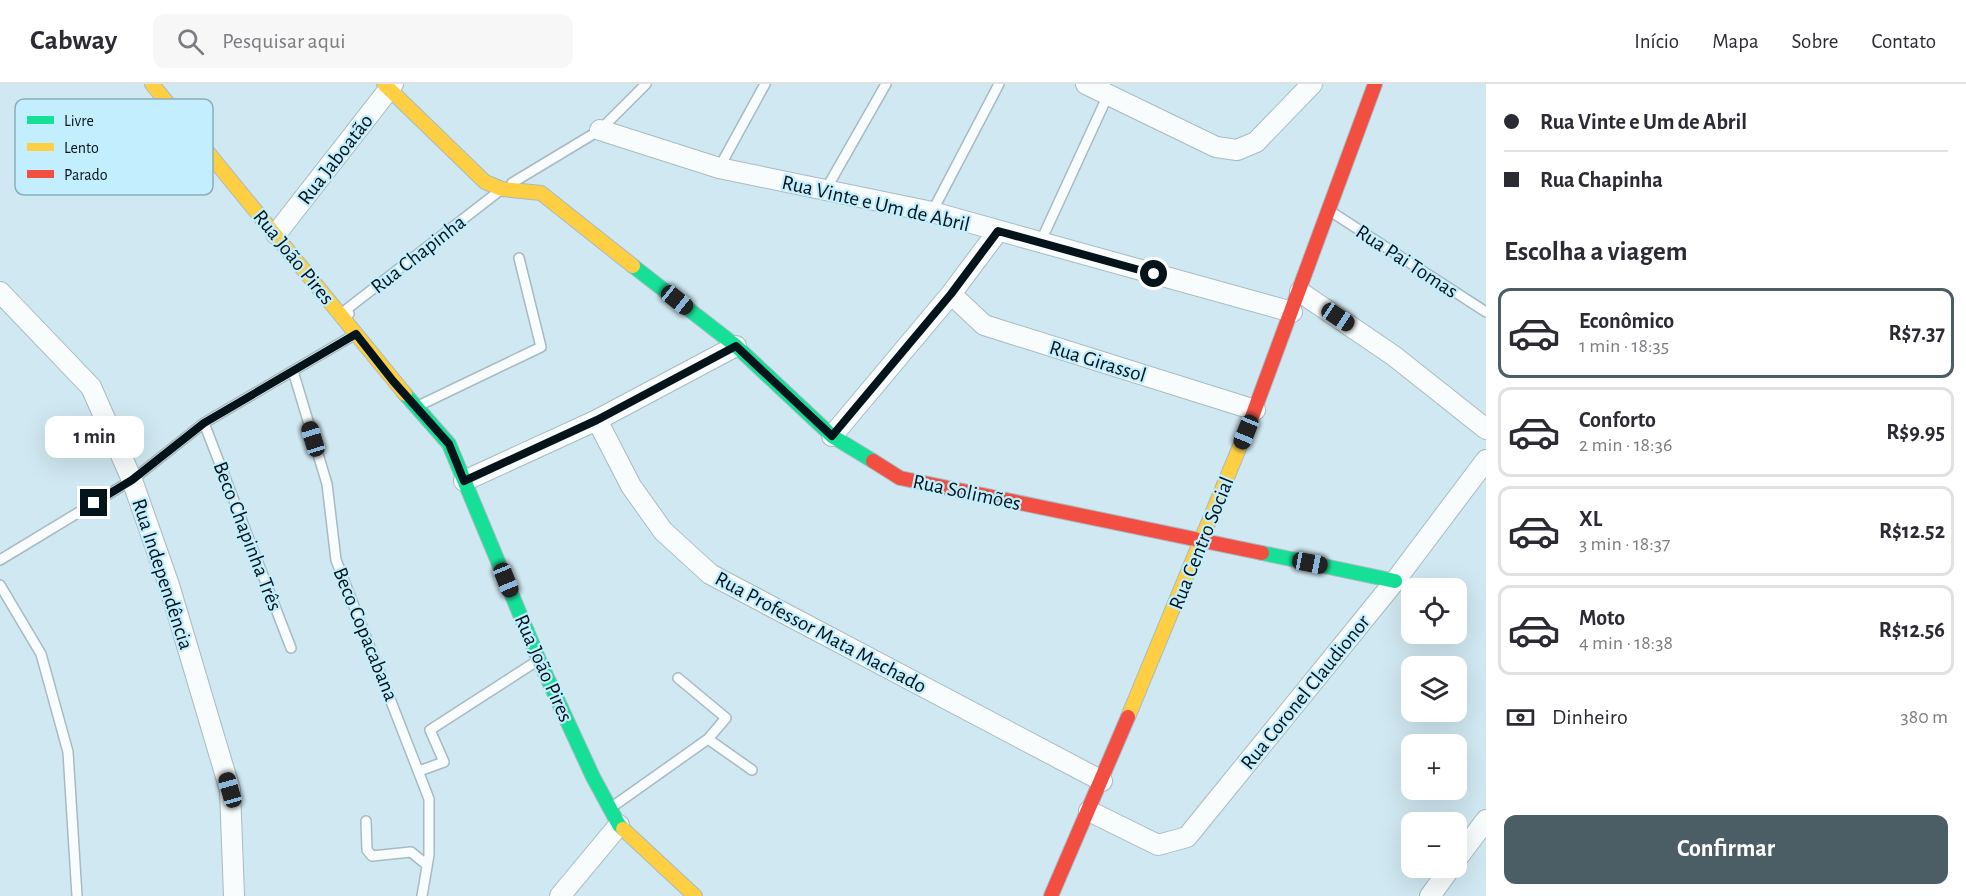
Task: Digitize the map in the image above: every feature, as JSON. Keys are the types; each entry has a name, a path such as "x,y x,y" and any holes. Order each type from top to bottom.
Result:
{"street":[{"name":"Rua João Pires","path":"152,84 164,99"},
{"path":"1086,84 1216,147 1237,150 1256,142 1312,84"},
{"name":"Rua Centro Social","path":"1052,896 1203,541 1300,292 1375,84"},
{"name":"Rua Jaboatão","path":"276,234 388,86"},
{"name":"Rua Solimões","path":"388,86 485,182 502,189 541,193 736,346 832,436 900,478 1395,581"},
{"name":"Rua Vinte e Um de Abril","path":"600,130 719,168 932,212 1292,312"},
{"name":"Rua João Pires","path":"213,158 416,407 449,444 539,660 593,777 615,817 695,896"},
{"path":"832,436 951,294 998,231"},
{"name":"Rua Independência","path":"0,292 91,387 132,480 169,585 230,790 234,896"},
{"path":"1300,292 1394,356 1486,429"},
{"name":"Rua Girassol","path":"951,294 984,325 1255,410"},
{"path":"464,481 597,420 736,346"},
{"name":"Rua Professor Mata Machado","path":"597,420 632,486 663,531 710,574 1102,782"},
{"name":"Rua Coronel Claudionor","path":"1089,811 1158,845 1187,837 1395,581 1486,460"},
{"path":"560,896 615,817"},
{"path":"1467,845 1486,820"},
{"path":"1430,896 1443,878"}],"lane":[{"name":"Rua Chapinha","path":"356,334 347,309 502,189 600,130 646,84"},
{"path":"719,168 765,84"},
{"path":"825,191 886,84"},
{"path":"932,212 999,84"},
{"path":"1040,243 1108,95"},
{"name":"Rua Pai Tomas","path":"1328,210 1486,312"},
{"path":"416,407 541,347 519,258"},
{"path":"0,560 132,480 204,423 356,334"},
{"name":"Beco Copacabana","path":"293,371 327,484 336,560 429,799 429,855 422,896"},
{"name":"Beco Chapinha Três","path":"204,423 291,648"},
{"path":"0,585 41,654 68,752 77,896"},
{"path":"419,771 444,762 430,730 539,660"},
{"path":"615,817 708,739 726,718 678,678"},
{"path":"708,739 752,770"},
{"path":"366,821 368,850 372,856 411,852 427,865"}],"traffic: fast":[{"path":"633,266 736,346 832,436 873,461"},
{"path":"405,394 449,444 539,660 593,777 623,829"},
{"path":"1262,553 1395,581"}],"traffic: slow":[{"path":"152,84 164,99"},
{"path":"384,84 485,182 502,189 541,193 633,266"},
{"path":"213,159 405,394"},
{"path":"1128,717 1252,417"},
{"path":"623,829 695,896"}],"traffic: jam":[{"path":"1252,417 1375,84"},
{"path":"873,461 900,478 1262,553"},
{"path":"1051,896 1128,717"}],"route":[{"path":"94,503 132,480 204,423 356,334 393,381 449,444 464,481 597,420 736,346 832,436 951,294 998,231 1154,274"}]}
